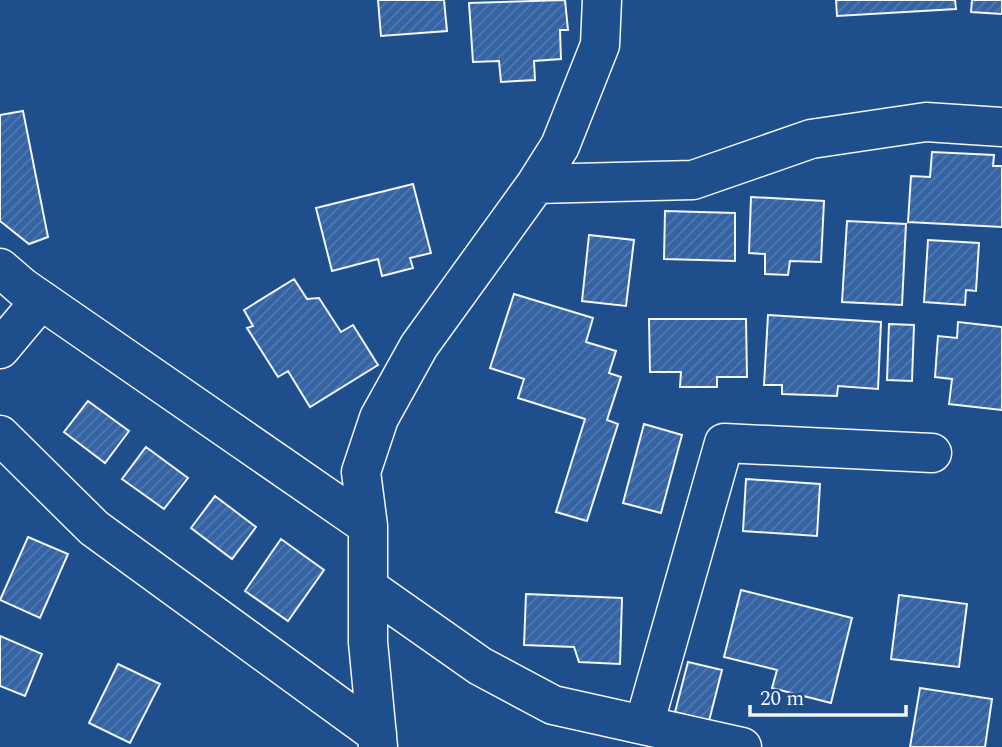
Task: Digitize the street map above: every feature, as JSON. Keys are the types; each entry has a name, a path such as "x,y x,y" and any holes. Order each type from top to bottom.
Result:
{"street":[{"path":"377,741 369,642 368,526 361,472 379,418 419,346 536,184 560,146 600,44 602,0"},
{"path":"536,184 693,180 811,139 926,122 1002,127"},
{"path":"0,268 41,300 368,526"},
{"path":"0,349 41,300"},
{"path":"0,435 94,528 377,741"},
{"path":"643,725 724,443 932,453"},
{"path":"369,588 480,666 553,705 742,747"}],"building":[{"path":"378,0 444,0 447,31 381,36"},
{"path":"565,0 568,30 560,30 561,59 534,61 535,80 501,82 499,61 473,62 469,3"},
{"path":"836,0 955,0 956,9 837,16"},
{"path":"972,0 1002,0 1002,14 971,12"},
{"path":"23,111 48,237 29,244 0,221 0,115"},
{"path":"932,152 994,155 993,166 1002,166 1002,227 908,222 911,176 930,177"},
{"path":"413,184 431,253 410,258 413,268 382,276 378,259 332,271 316,208"},
{"path":"751,197 824,201 821,262 790,261 788,275 765,274 765,254 749,253"},
{"path":"665,211 735,213 735,261 664,259"},
{"path":"847,221 906,224 902,305 842,302"},
{"path":"589,235 634,240 626,306 582,301"},
{"path":"928,240 979,243 976,291 966,290 965,305 924,302"},
{"path":"294,279 307,299 319,298 341,332 353,325 378,365 310,407 288,371 278,377 247,328 253,326 244,310"},
{"path":"514,294 593,318 586,342 616,351 609,373 621,377 607,420 618,424 587,521 556,512 585,419 518,398 524,379 490,368"},
{"path":"768,315 881,322 878,389 838,386 837,396 782,394 782,385 764,385"},
{"path":"649,319 746,319 747,377 717,377 717,387 680,387 681,372 650,372"},
{"path":"958,322 1002,327 1002,410 949,404 952,379 935,377 938,336 957,338"},
{"path":"889,324 914,325 912,381 887,380"},
{"path":"88,401 129,431 105,463 64,432"},
{"path":"644,424 682,435 661,513 623,503"},
{"path":"146,447 188,478 164,509 122,479"},
{"path":"746,479 820,484 817,536 743,531"},
{"path":"215,496 256,527 232,559 191,528"},
{"path":"28,537 68,554 40,618 0,600"},
{"path":"281,539 324,570 288,621 245,591"},
{"path":"741,590 852,618 831,703 772,688 777,670 724,657"},
{"path":"526,594 622,598 620,664 579,662 574,647 524,645"},
{"path":"899,595 967,604 959,667 891,659"},
{"path":"0,636 42,654 25,696 0,686"},
{"path":"688,662 722,670 709,721 675,712"},
{"path":"118,664 160,684 130,743 89,723"},
{"path":"920,688 992,699 985,747 910,747"}]}
